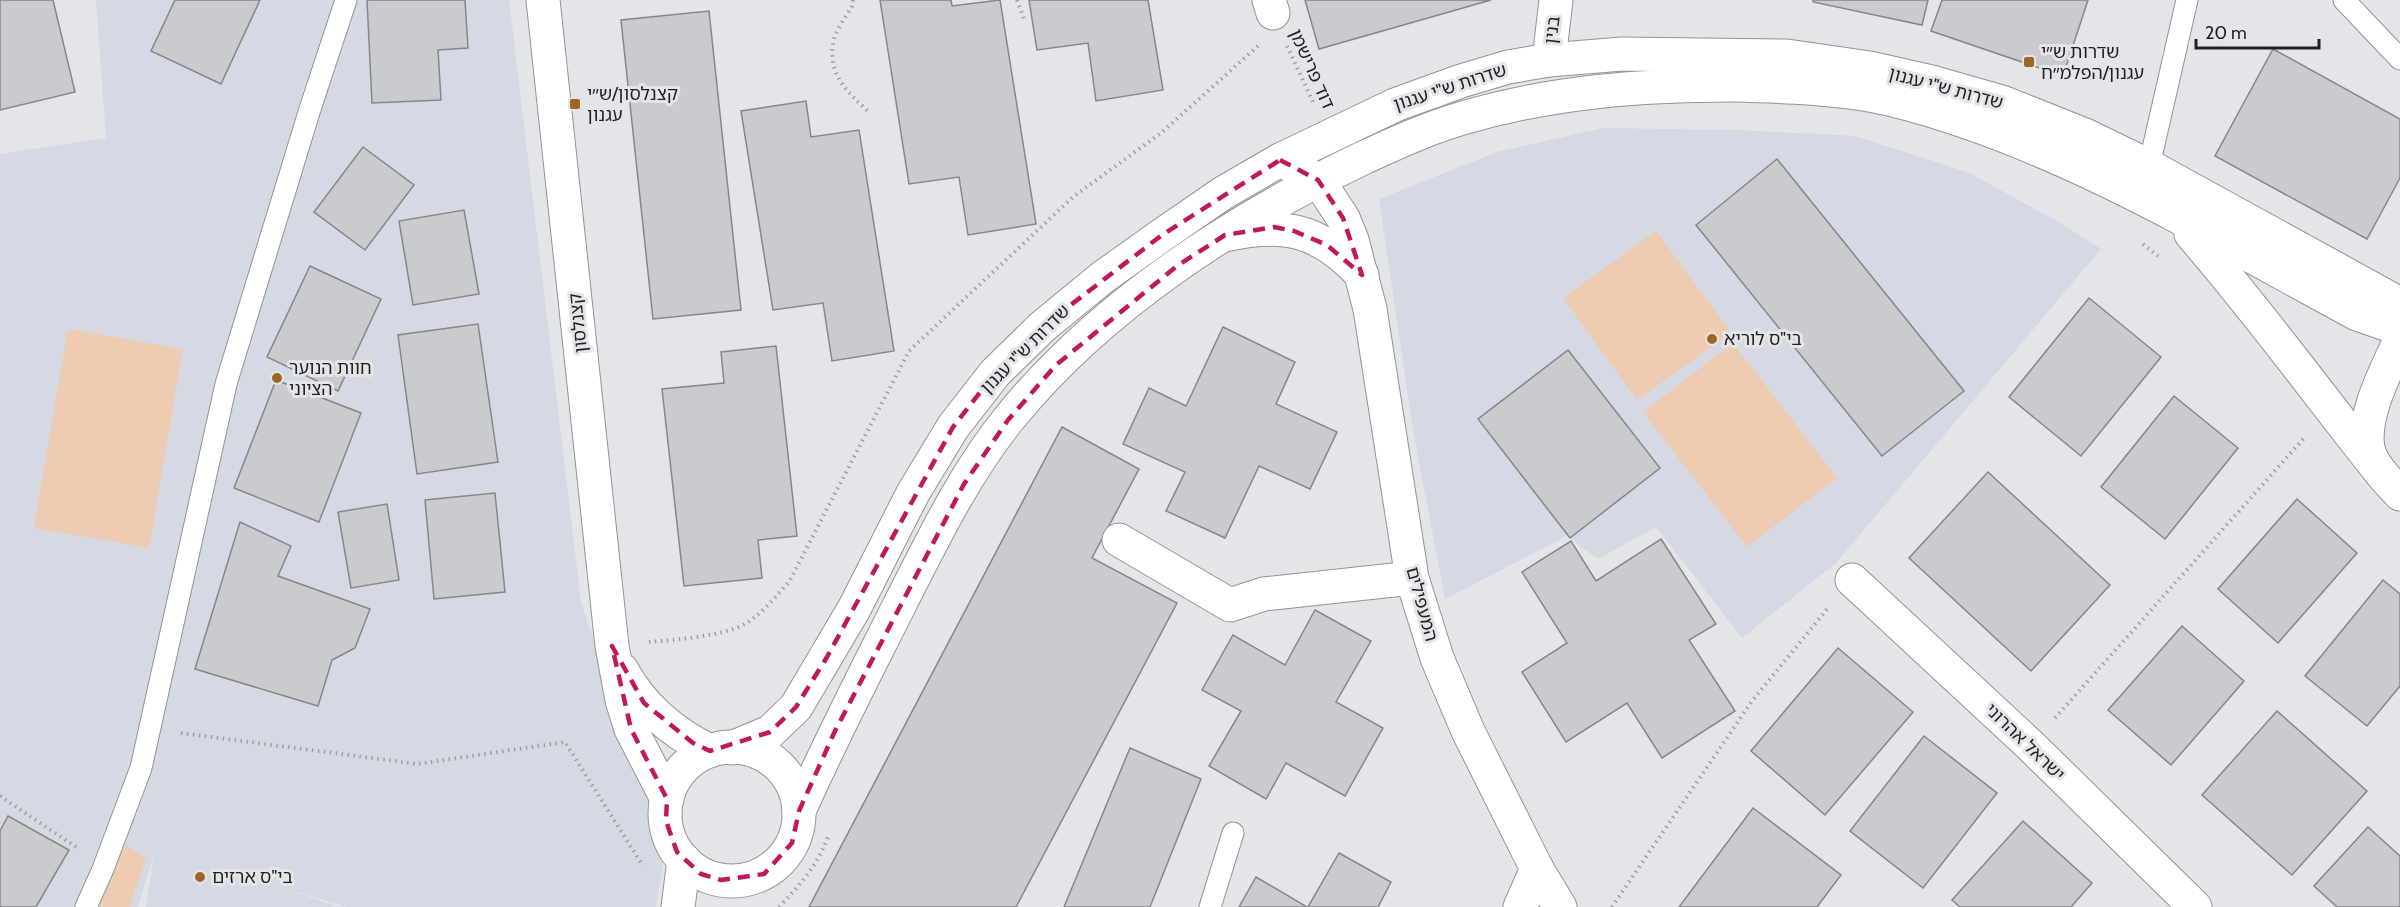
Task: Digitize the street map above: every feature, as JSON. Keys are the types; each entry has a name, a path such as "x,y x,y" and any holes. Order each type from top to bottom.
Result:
{"street":[{"name":"קצנלסון","path":"543,0 612,646"},
{"name":"בנין","path":"1549,60 1556,0"},
{"name":"שדרות ש\"י עגנון","path":"721,750 770,732 804,695 854,609 913,493 953,427 995,373 1042,327 1103,278 1215,199 1280,160 1328,135 1395,105 1508,67 1549,60 1622,54 1698,53 1787,56 1870,68 2001,102 2085,135 2149,166 2400,304"},
{"name":"שדרות ש\"י עגנון","path":"799,811 835,731 964,484 1008,420 1056,365 1121,309 1177,266 1225,235 1318,180 1407,138 1461,118 1523,103 1635,87 1759,86 1882,97 1961,119 2034,147 2175,217 2357,314 2400,329"},
{"name":"המעפילים","path":"1280,160 1318,180 1343,219 1352,240 1370,309 1412,578 1437,658 1454,699 1537,869 1560,907"},
{"path":"2175,217 2230,279 2391,484"},
{"path":"1225,235 1274,227 1294,231 1327,245 1352,264 1362,275"},
{"path":"2391,484 2368,449 2369,427 2377,396 2400,340"},
{"path":"1119,540 1230,605 1264,594 1412,578"},
{"name":"ישראל אהרוני","path":"1852,580 2031,746 2195,907"},
{"path":"612,646 630,685 644,703 678,733 721,750 754,752 774,762 794,789 799,811 796,833 787,852 773,868 753,878 732,881 701,874 677,852 668,832 665,810 670,788 683,769 691,762 721,750"},
{"path":"612,646 622,700 631,729 667,800"},
{"path":"678,906 684,860"},
{"path":"1520,907 1537,869"},
{"path":"736,907 753,878"}],"lane":[{"path":"86,907 103,869 141,768 226,384 310,109 346,0"},
{"path":"2149,166 2187,0"},
{"path":"2344,0 2400,59"},
{"path":"1210,907 1233,833"}],"path":[{"path":"853,0 832,43 834,75 851,96 869,112"},
{"path":"1017,0 1024,19"},
{"path":"612,646 699,637 743,625 767,607 789,582 909,351 1073,197 1161,133 1274,13"},
{"name":"דוד פרישמן","path":"1274,13 1328,135"},
{"path":"2134,238 2161,259"},
{"path":"2031,746 2330,409"},
{"path":"1612,907 1752,700 1852,580"},
{"path":"150,729 417,764 565,742 664,899 678,906"},
{"path":"0,796 67,839 103,869"},
{"path":"779,907 810,874 821,856 830,829"}],"highlighted area":[{"path":"1280,160 1318,180 1343,218 1362,275 1327,245 1294,231 1274,227 1225,235 1177,266 1056,365 1008,420 964,484 835,731 799,811 792,843 764,874 721,880 701,874 677,852 666,821 667,799 631,729 612,646 644,703 693,743 710,751 770,732 796,707 827,657 953,427 995,373 1042,327 1162,235"}],"shaded area":[{"name":"חוות הנוער הציוני","path":"96,0 509,0 581,602 613,700 655,803 666,847 656,907 346,907 263,881 340,907 146,907 154,854 138,907 0,907 0,154 106,138"},
{"name":"בי\"ס לוריא","path":"1603,128 1738,130 1855,136 1967,172 2057,221 2101,249 1836,563 1742,638 1656,527 1598,559 1567,536 1445,599 1413,430 1379,199 1497,152"},
{"path":"1656,231 1731,333 1637,400 1563,298"},
{"path":"68,329 183,349 149,548 34,528"},
{"path":"1733,343 1837,478 1747,547 1643,412"},
{"path":"125,845 146,858 129,907 99,907"}],"building":[{"path":"0,0 53,0 75,92 0,110"},
{"path":"175,0 260,0 221,84 151,51"},
{"path":"367,0 465,0 468,48 438,50 441,100 372,103"},
{"path":"880,0 951,0 952,6 1000,0 1036,224 968,235 959,177 909,184"},
{"path":"1029,0 1148,0 1163,90 1096,101 1088,43 1037,50"},
{"path":"1305,0 1491,0 1319,49"},
{"path":"1813,0 1928,0 1922,25 1813,2"},
{"path":"1942,0 2088,0 2063,76 1931,31"},
{"path":"709,11 741,310 653,319 621,20"},
{"path":"2273,49 2400,119 2400,178 2367,239 2215,156"},
{"path":"806,101 811,137 859,130 894,351 832,361 823,303 773,310 741,111"},
{"path":"363,147 414,185 365,250 314,212"},
{"path":"1777,159 1964,391 1882,456 1696,225"},
{"path":"464,210 479,294 413,305 399,221"},
{"path":"310,266 381,299 338,391 267,357"},
{"path":"2089,298 2161,357 2081,456 2009,397"},
{"path":"478,324 498,462 417,474 398,335"},
{"path":"1223,327 1295,362 1276,404 1337,432 1310,489 1259,466 1225,538 1166,511 1185,472 1123,444 1149,388 1186,406"},
{"path":"776,346 797,536 758,540 762,578 684,586 662,389 724,383 721,352"},
{"path":"1568,350 1660,468 1570,538 1478,419"},
{"path":"276,380 361,413 319,522 234,488"},
{"path":"2174,396 2238,448 2165,539 2101,487"},
{"path":"1062,427 1139,469 1092,558 1177,603 1016,907 809,907"},
{"path":"1988,472 2110,585 2031,671 1909,558"},
{"path":"495,493 505,592 434,599 425,500"},
{"path":"2297,499 2357,553 2278,643 2218,589"},
{"path":"387,504 399,580 351,588 338,512"},
{"path":"240,522 291,546 278,576 370,609 355,648 332,660 318,706 195,669"},
{"path":"1661,539 1716,624 1689,640 1735,711 1662,758 1627,703 1566,742 1522,672 1567,643 1522,572 1571,541 1596,581"},
{"path":"2383,580 2400,594 2400,686 2367,726 2305,676"},
{"path":"1315,610 1371,641 1336,702 1383,728 1345,796 1286,763 1266,799 1209,766 1241,711 1202,690 1233,635 1285,665"},
{"path":"2182,626 2244,681 2171,765 2108,710"},
{"path":"1838,648 1913,712 1825,815 1751,751"},
{"path":"2277,711 2367,791 2292,875 2202,795"},
{"path":"1924,736 1997,793 1923,888 1850,831"},
{"path":"1130,748 1201,779 1150,907 1064,907"},
{"path":"1753,808 1841,875 1817,907 1679,907"},
{"path":"8,816 69,850 36,907 0,907 0,831"},
{"path":"2023,821 2092,883 2071,907 1960,907 1952,900"},
{"path":"2368,827 2400,856 2400,907 2337,907 2314,886"},
{"path":"1339,853 1391,882 1378,907 1308,907"},
{"path":"1256,877 1307,907 1239,907"}],"place":[{"name":"שדרות ש״י עגנון/הפלמ״ח","path":"2029,62"},
{"name":"קצנלסון/ש״י עגנון","path":"575,104"},
{"name":"בי\"ס לוריא","path":"1712,339"},
{"name":"חוות הנוער הציוני","path":"277,378"},
{"name":"בי\"ס ארזים","path":"200,877"}]}
